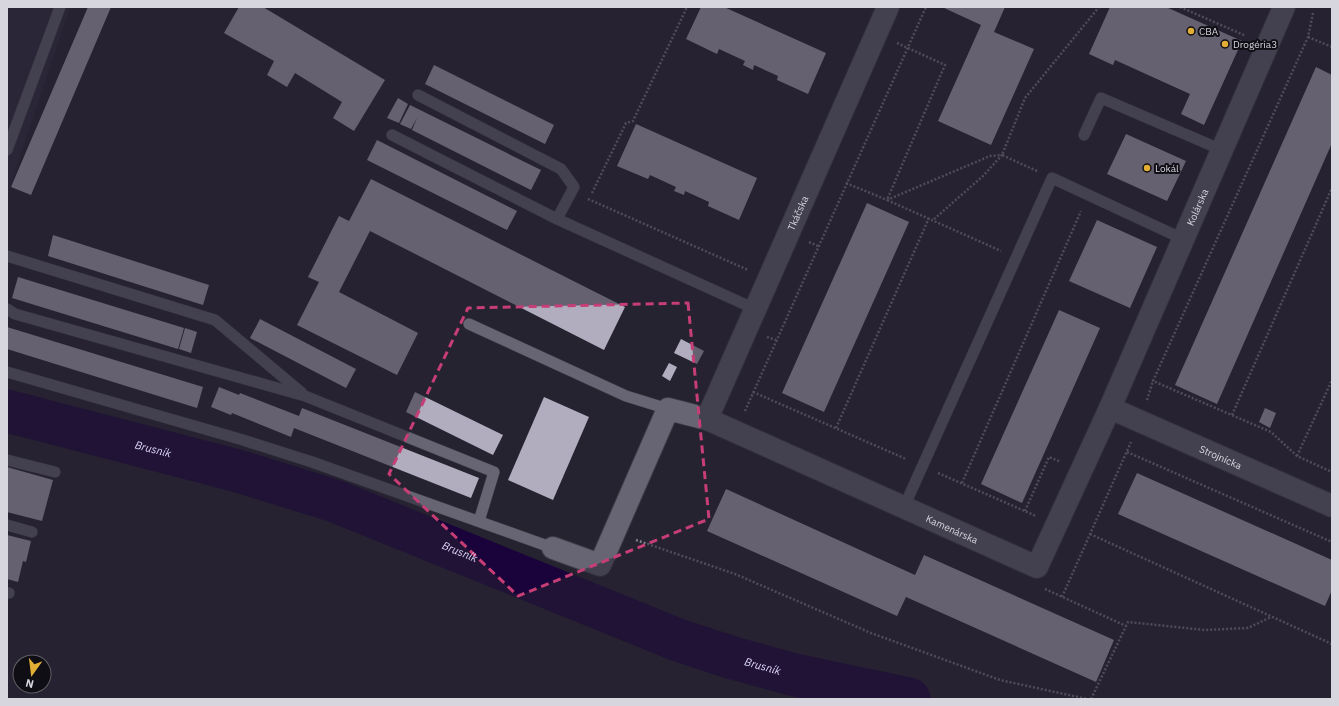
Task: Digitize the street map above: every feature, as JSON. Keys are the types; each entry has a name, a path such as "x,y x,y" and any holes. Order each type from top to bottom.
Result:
{"street":[{"name":"Tkáčska","path":"707,419 888,7"},
{"name":"Kolárska","path":"1110,408 1284,7"},
{"name":"Strojnícka","path":"1110,408 1332,506"},
{"name":"Kamenárska","path":"668,409 707,419 1037,567 1110,408"},
{"path":"553,548 600,565 668,409"}],"lane":[{"path":"7,150 60,7"},
{"path":"418,95 561,169 574,187 558,219"},
{"path":"1084,135 1101,98 1222,150"},
{"path":"392,135 558,219 755,309"},
{"path":"904,507 1052,178 1183,239"},
{"path":"7,256 215,320 305,396"},
{"path":"7,309 16,314 305,396 494,472 479,521"},
{"path":"469,324 626,396 668,409"},
{"path":"7,372 243,440 312,462 553,548"},
{"path":"7,460 55,472"},
{"path":"7,525 32,532"}],"path":[{"path":"590,199 626,123 633,121 687,7"},
{"path":"736,432 846,183 926,7"},
{"path":"933,220 983,176 1002,155 1025,98 1099,7"},
{"path":"1180,7 1243,35"},
{"path":"1313,13 1308,37 1154,381 1271,432 1297,456 1332,472"},
{"path":"877,34 946,65 887,200"},
{"path":"1308,37 1332,47"},
{"path":"887,200 990,156 1002,155 1052,178"},
{"path":"846,183 1016,257"},
{"path":"1232,415 1332,188"},
{"path":"572,191 768,279"},
{"path":"962,483 1088,195"},
{"path":"836,428 929,218"},
{"path":"1297,456 1332,380"},
{"path":"753,392 1041,518"},
{"path":"1062,597 1141,422"},
{"path":"1127,452 1332,542"},
{"path":"1025,511 1049,457 1065,464"},
{"path":"614,532 735,574 871,633 1000,680 1087,699"},
{"path":"1090,534 1332,644"},
{"path":"1091,699 1128,622 1205,630 1248,628 1272,617"}],"highlighted area":[{"path":"688,303 709,519 518,596 389,474 468,308"}],"shaded area":[{"path":"7,7 70,7 7,195"}],"building":[{"path":"88,7 111,7 31,195 11,187"},
{"path":"239,7 263,7 385,80 354,131 333,118 342,102 295,73 287,87 267,75 274,61 224,33"},
{"path":"701,7 724,7 826,53 808,94 777,80 778,76 754,65 753,70 743,65 745,61 719,49 717,54 686,39"},
{"path":"942,7 1005,7 994,32 1034,49 991,145 938,121 981,25"},
{"path":"1110,7 1166,7 1242,41 1204,125 1181,114 1190,94 1115,60 1113,65 1089,54"},
{"path":"434,65 554,125 545,144 425,84"},
{"path":"1316,67 1332,75 1332,143 1217,404 1175,385"},
{"path":"398,98 408,104 399,123 387,118"},
{"path":"410,105 541,170 531,190 412,130 417,118 411,129 400,124"},
{"path":"636,124 757,178 739,220 708,206 709,202 685,191 684,195 674,191 676,187 650,175 648,179 617,166"},
{"path":"1126,134 1186,161 1167,201 1107,174"},
{"path":"377,140 517,211 507,230 367,160"},
{"path":"371,179 625,307 604,350 370,231 339,292 418,333 397,375 297,325 319,282 308,277 339,216 349,221"},
{"path":"867,203 909,222 824,412 782,393"},
{"path":"1097,220 1157,247 1130,308 1069,281"},
{"path":"53,235 209,285 203,305 48,256"},
{"path":"18,277 184,328 178,349 12,298"},
{"path":"1059,310 1100,328 1022,503 981,484"},
{"path":"260,319 356,369 346,388 250,338"},
{"path":"7,327 203,387 197,408 7,349"},
{"path":"185,328 197,332 191,353 179,349"},
{"path":"681,339 704,351 697,364 674,353"},
{"path":"669,363 677,367 670,381 662,376"},
{"path":"219,387 239,395 240,393 299,416 302,408 479,478 471,498 294,428 291,437 232,413 231,415 211,407"},
{"path":"415,392 503,435 493,455 406,412"},
{"path":"544,397 589,417 553,500 508,480"},
{"path":"1265,408 1276,413 1270,428 1259,422"},
{"path":"7,467 53,480 42,521 7,512"},
{"path":"1137,473 1332,560 1332,590 1325,606 1118,514"},
{"path":"726,489 915,575 924,555 1114,640 1096,682 906,597 897,616 707,531"},
{"path":"7,535 31,541 26,562 23,561 18,582 7,579"}],"waterway":[{"name":"Brusník","path":"7,411 238,471 335,501 678,640 733,658 795,675 909,699"}],"place":[{"name":"CBA","path":"1191,31"},
{"name":"Drogéria3","path":"1225,44"},
{"name":"Lokál","path":"1147,168"}]}
